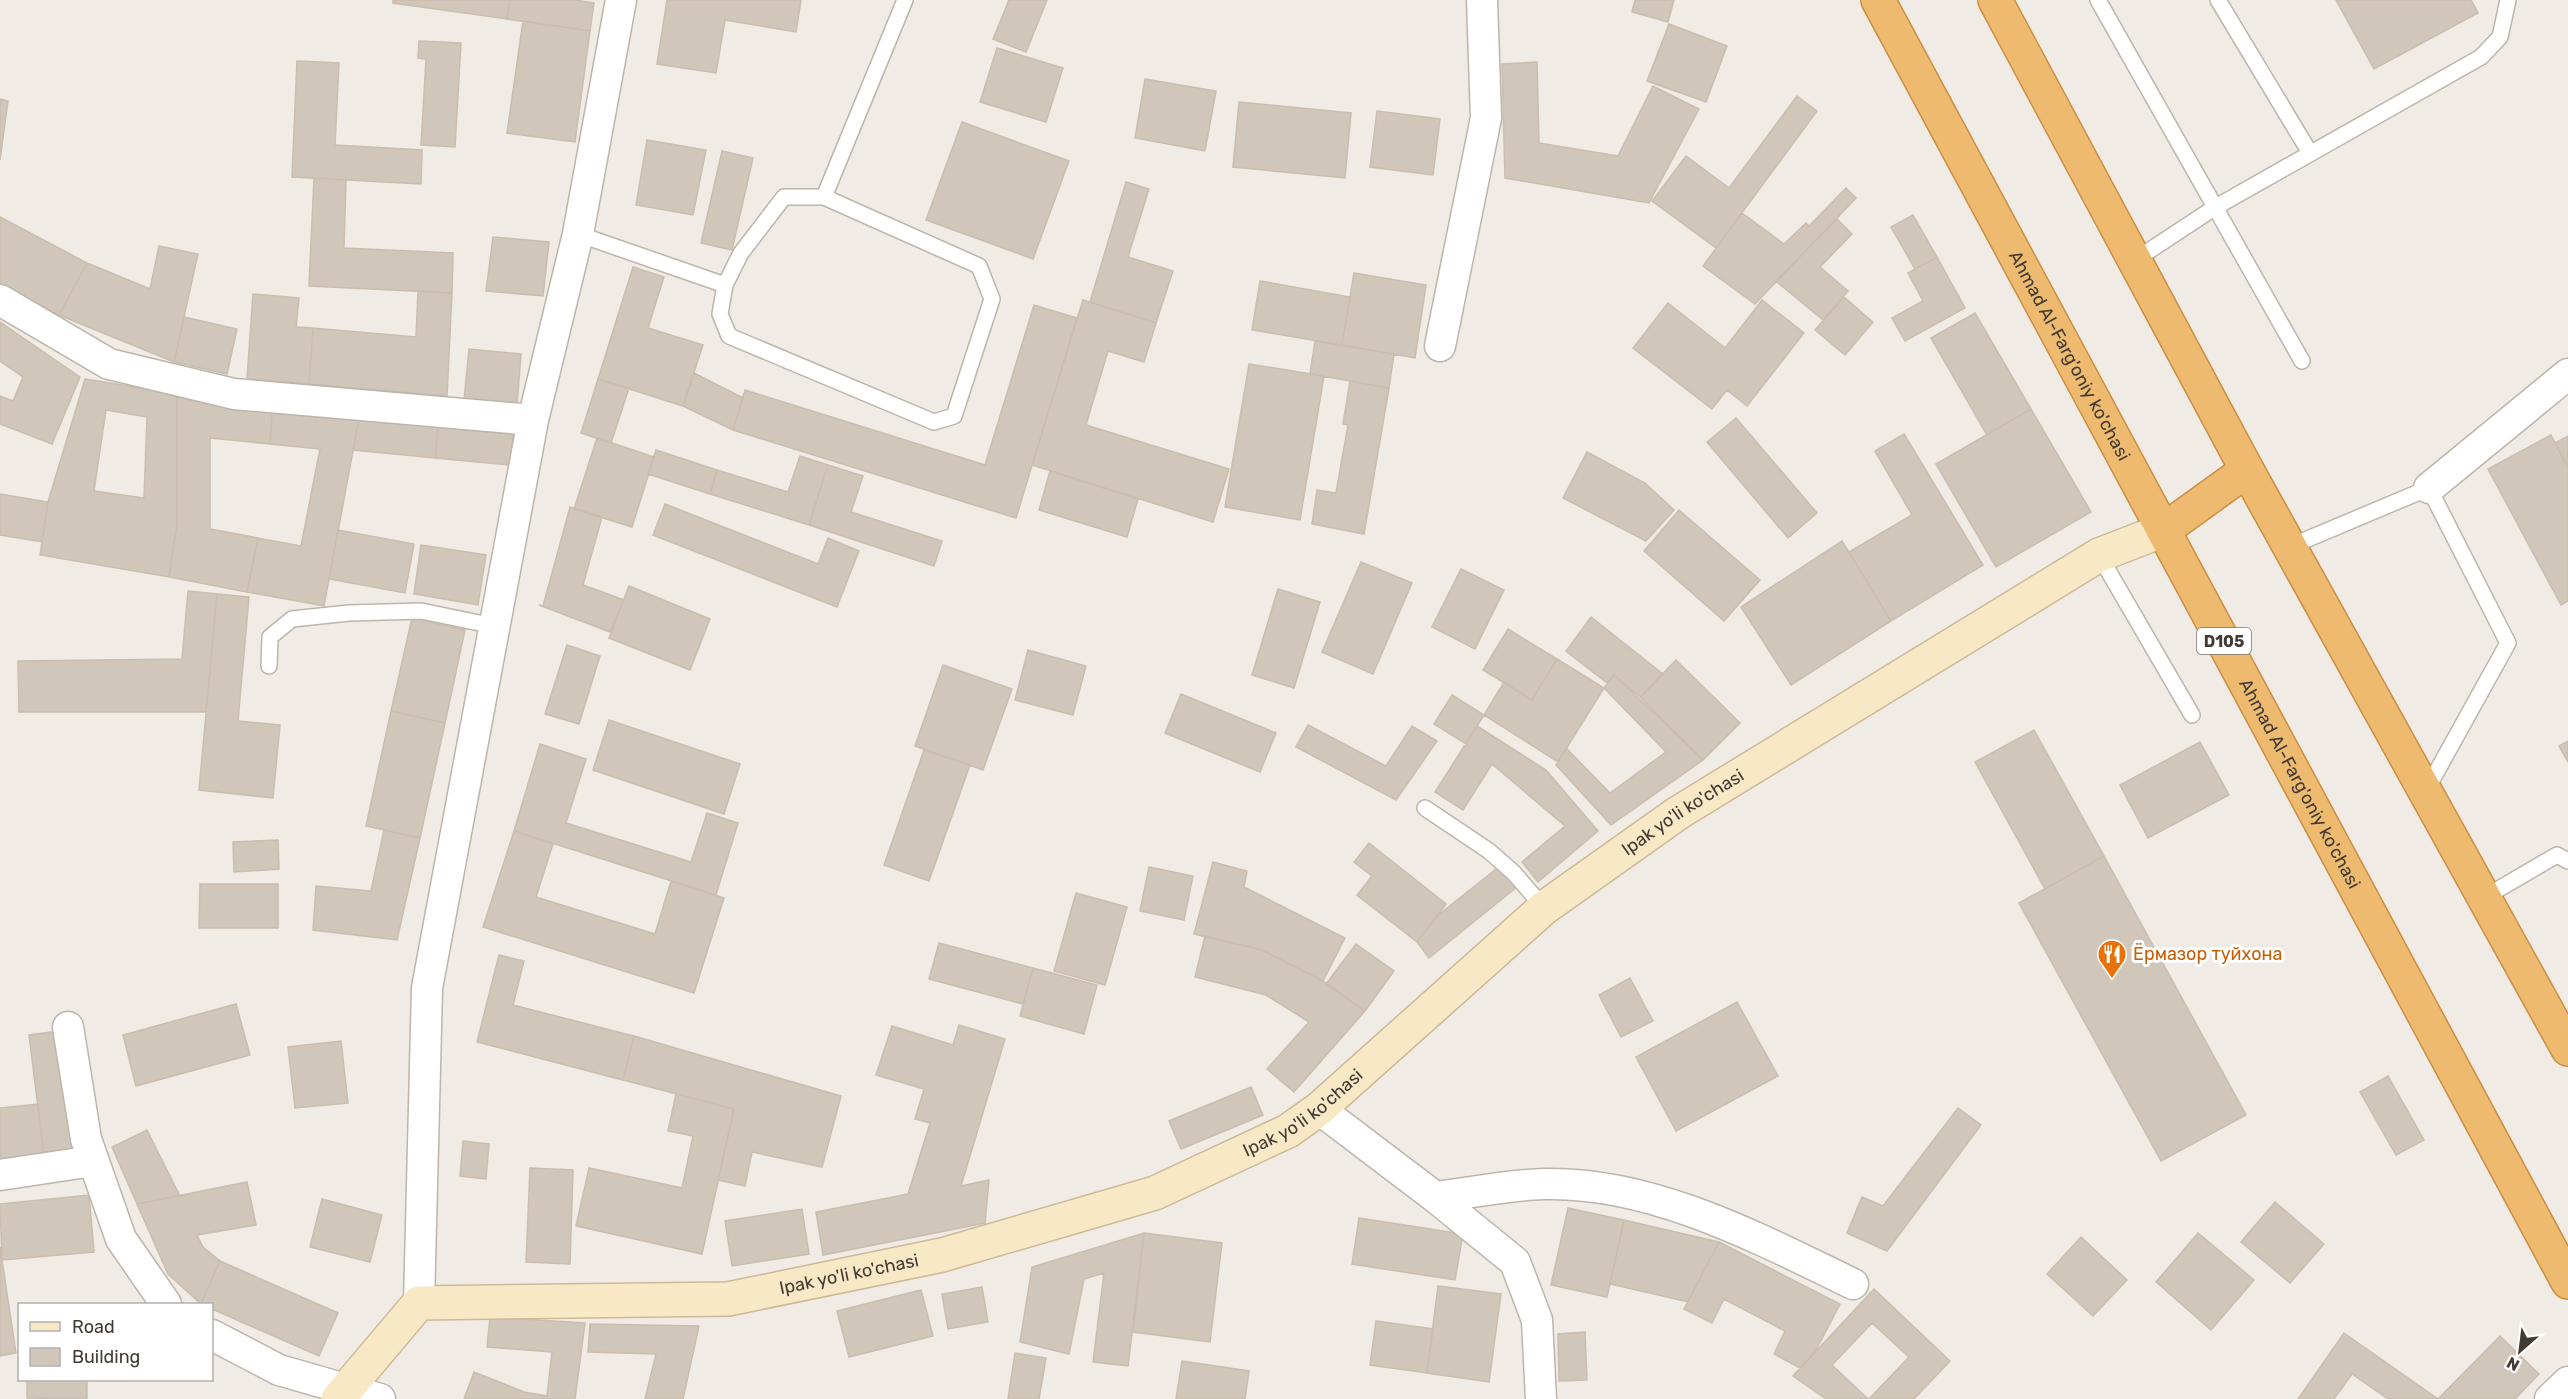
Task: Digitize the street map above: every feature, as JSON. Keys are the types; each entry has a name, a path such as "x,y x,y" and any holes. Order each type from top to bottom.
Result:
{"highway":[{"name":"Ahmad Al-Farg'oniy ko'chasi","path":"1878,0 2568,1282"},
{"path":"1995,0 2247,470 2427,789 2568,1049"},
{"path":"2164,530 2247,470"}],"main road":[{"name":"Ipak yo'li ko'chasi","path":"420,1303 728,1299 942,1255 1155,1193 1288,1131 1319,1109 1544,908 1678,813 2099,555 2164,530"},
{"path":"342,1394 420,1303"}],"street":[{"path":"420,1303 427,988 534,420 578,234 621,0"},
{"path":"1440,346 1485,118 1482,0"},
{"path":"0,300 109,364 234,394 534,420"},
{"path":"2429,488 2568,374"},
{"path":"68,1027 86,1139 93,1161 121,1239 165,1303"},
{"path":"1319,1109 1435,1197 1515,1263 1537,1320 1541,1399"},
{"path":"0,1175 93,1161"},
{"path":"1435,1197 1544,1184 1623,1191 1741,1230 1852,1284"},
{"path":"213,1336 279,1370 342,1394 380,1399"},
{"path":"2550,1399 2568,1382"}],"lane":[{"path":"824,197 904,0"},
{"path":"2098,0 2302,361"},
{"path":"2218,0 2310,153"},
{"path":"2135,260 2214,208 2481,57 2500,37 2508,0"},
{"path":"784,197 824,197 979,266 992,299 954,416 934,422 729,336 720,314 724,285 741,253 784,197"},
{"path":"578,234 724,285"},
{"path":"2291,546 2429,488 2508,643 2427,789"},
{"path":"2099,555 2192,715"},
{"path":"269,666 270,637 292,619 349,613 421,611 494,626"},
{"path":"1425,808 1489,851 1514,873 1544,908"},
{"path":"2485,897 2557,855 2568,861"}],"building":[{"path":"393,0 510,0 507,19 393,3"},
{"path":"510,0 575,0 594,3 590,31 507,19"},
{"path":"667,0 801,0 796,32 725,20 716,73 657,64"},
{"path":"1009,0 1047,0 1026,52 993,39"},
{"path":"1635,0 1674,0 1668,22 1632,12"},
{"path":"2336,0 2471,0 2478,13 2374,69"},
{"path":"523,21 590,31 575,142 507,133"},
{"path":"1669,24 1727,46 1706,102 1647,81"},
{"path":"419,41 461,43 455,147 421,145 426,59 418,58"},
{"path":"997,48 1063,68 1046,122 980,102"},
{"path":"297,61 339,63 335,145 422,150 421,184 292,177"},
{"path":"1537,62 1539,143 1618,156 1653,86 1699,109 1649,203 1505,178 1502,64"},
{"path":"1145,79 1216,91 1205,151 1135,138"},
{"path":"1797,96 1817,111 1716,248 1652,201 1686,156 1729,188"},
{"path":"0,99 8,101 0,160"},
{"path":"1239,102 1351,113 1345,178 1233,167"},
{"path":"1377,111 1440,119 1433,175 1370,167"},
{"path":"962,122 1069,161 1033,259 926,220"},
{"path":"647,140 706,150 693,215 636,205"},
{"path":"722,151 753,158 732,250 701,243"},
{"path":"314,178 346,180 344,248 453,253 452,293 309,286"},
{"path":"1126,182 1149,189 1128,257 1173,271 1156,323 1090,302"},
{"path":"1846,188 1856,198 1755,304 1703,266 1742,213 1784,244 1806,223 1809,226"},
{"path":"1913,215 1937,257 1915,269 1891,227"},
{"path":"0,217 87,263 59,315 0,284"},
{"path":"1837,219 1852,234 1820,267 1848,291 1823,320 1776,281"},
{"path":"493,237 549,242 543,296 486,291"},
{"path":"159,246 198,254 174,362 59,315 87,263 150,289"},
{"path":"1937,257 1965,308 1905,341 1892,318 1923,301 1908,273"},
{"path":"633,267 664,277 648,328 703,345 683,406 598,379"},
{"path":"1354,273 1426,285 1415,358 1342,345"},
{"path":"1260,281 1350,297 1342,345 1252,330"},
{"path":"418,291 452,293 447,396 309,384 313,328 416,337"},
{"path":"253,294 299,298 296,327 313,328 309,384 247,379"},
{"path":"1844,297 1873,322 1845,355 1815,330"},
{"path":"1083,300 1156,323 1144,362 1108,351 1086,425 1229,469 1213,522 1032,465"},
{"path":"1762,300 1804,333 1747,406 1727,390 1712,409 1633,348 1668,303 1725,348"},
{"path":"1034,305 1077,318 1016,518 733,430 745,390 985,465"},
{"path":"1975,313 2031,409 1987,435 1931,338"},
{"path":"184,317 237,329 227,374 174,362"},
{"path":"0,322 80,377 52,444 0,424 0,396 13,401 23,377 0,361"},
{"path":"1315,341 1394,354 1389,388 1310,374"},
{"path":"469,349 521,354 517,405 464,400"},
{"path":"1249,364 1324,376 1300,520 1225,507"},
{"path":"694,373 743,398 733,430 683,406"},
{"path":"85,379 177,394 177,523 169,577 40,555 48,502","holes":["106,410 147,417 144,498 94,491"]},
{"path":"598,379 629,388 611,443 581,433"},
{"path":"1350,381 1389,388 1364,534 1312,524 1317,490 1336,493 1348,425 1343,424"},
{"path":"177,394 272,413 270,444 210,438 210,529 258,538 247,592 169,577 177,523"},
{"path":"2031,409 2091,512 1996,567 1936,464"},
{"path":"272,413 359,419 324,606 247,592 258,538 301,546 320,449 270,444"},
{"path":"1736,418 1817,513 1788,538 1707,442"},
{"path":"359,419 438,427 435,458 353,450"},
{"path":"438,427 513,434 510,465 435,458"},
{"path":"1904,434 1983,565 1891,621 1849,552 1912,515 1875,451"},
{"path":"2551,435 2568,467 2568,601 2561,605 2488,469"},
{"path":"2568,436 2568,467 2555,443"},
{"path":"597,438 654,457 632,527 574,509"},
{"path":"656,450 717,470 710,494 648,474"},
{"path":"1587,452 1645,483 1674,510 1646,541 1563,498"},
{"path":"800,456 828,465 809,525 710,494 717,470 788,492"},
{"path":"828,465 863,476 851,512 942,541 934,566 809,525"},
{"path":"1050,471 1138,499 1127,537 1039,510"},
{"path":"0,494 48,502 42,542 0,535"},
{"path":"665,504 818,564 828,538 859,551 837,607 653,535"},
{"path":"570,507 602,517 583,585 624,600 610,632 539,605 543,606"},
{"path":"1679,510 1760,580 1724,621 1644,551"},
{"path":"338,530 414,544 405,593 329,579"},
{"path":"1842,541 1891,621 1791,685 1741,607"},
{"path":"421,545 486,555 478,605 414,594"},
{"path":"1361,562 1412,583 1373,674 1322,652"},
{"path":"1461,569 1504,590 1475,649 1432,627"},
{"path":"629,586 710,619 690,670 609,638"},
{"path":"1278,589 1320,602 1294,688 1252,675"},
{"path":"188,591 217,594 206,712 19,712 18,661 182,659"},
{"path":"217,594 249,597 238,721 280,725 273,798 199,790"},
{"path":"1591,617 1663,674 1640,697 1614,675 1607,683 1566,651"},
{"path":"412,618 465,630 445,723 391,711"},
{"path":"1508,629 1557,659 1532,700 1483,670"},
{"path":"567,645 600,656 579,724 545,714"},
{"path":"1028,650 1086,666 1073,715 1015,700"},
{"path":"1557,659 1604,688 1558,762 1484,715 1504,682 1532,700"},
{"path":"1676,660 1740,723 1703,760 1640,697"},
{"path":"943,665 1012,689 983,770 915,746"},
{"path":"1614,675 1703,760 1611,825 1556,765 1566,748 1610,793 1666,752 1604,688"},
{"path":"1181,694 1276,733 1260,772 1165,733"},
{"path":"1452,695 1484,715 1466,744 1434,724"},
{"path":"391,711 445,723 420,838 366,826"},
{"path":"609,720 740,764 724,814 593,770"},
{"path":"1308,725 1386,766 1412,726 1437,741 1396,800 1296,747"},
{"path":"1477,726 1546,770 1598,831 1538,882 1522,862 1565,826 1492,764 1463,810 1435,792"},
{"path":"2034,730 2104,856 2045,889 1975,762"},
{"path":"2568,741 2568,762 2559,746"},
{"path":"2200,742 2229,795 2148,838 2120,785"},
{"path":"540,744 586,759 566,823 691,862 707,813 738,823 716,895 514,831"},
{"path":"924,750 970,765 929,881 884,865"},
{"path":"384,830 420,838 397,940 313,930 316,886 371,891"},
{"path":"514,831 553,844 536,897 655,934 671,881 724,898 694,993 483,927"},
{"path":"278,840 279,869 234,872 233,842"},
{"path":"1369,843 1446,904 1417,942 1357,895 1372,876 1354,862"},
{"path":"2104,856 2246,1115 2161,1161 2019,903"},
{"path":"1213,862 1247,871 1244,887 1345,938 1323,981 1262,950 1194,934"},
{"path":"1500,866 1517,887 1429,958 1417,942 1437,916"},
{"path":"1149,867 1193,876 1184,920 1140,911"},
{"path":"200,884 278,884 278,928 199,928"},
{"path":"1076,893 1127,907 1105,985 1054,971"},
{"path":"1205,936 1262,950 1323,981 1365,1011 1294,1092 1267,1069 1309,1022 1266,995 1195,977"},
{"path":"939,943 1033,968 1023,1004 929,979"},
{"path":"1356,944 1394,971 1365,1011 1326,984"},
{"path":"499,955 524,961 513,1005 634,1036 623,1080 477,1042"},
{"path":"1033,968 1097,985 1084,1034 1020,1016"},
{"path":"1630,978 1653,1021 1621,1037 1599,995"},
{"path":"1737,1002 1778,1076 1676,1131 1636,1057"},
{"path":"236,1004 250,1055 136,1086 123,1035"},
{"path":"959,1025 1005,1039 961,1186 989,1180 985,1223 823,1255 816,1212 908,1194 930,1123 915,1119 924,1089 876,1075 892,1026 953,1045"},
{"path":"58,1031 74,1153 44,1156 29,1035"},
{"path":"634,1036 841,1096 822,1167 752,1152 745,1186 718,1180 734,1109 623,1080"},
{"path":"341,1041 348,1103 295,1108 288,1047"},
{"path":"2388,1076 2424,1140 2396,1155 2360,1092"},
{"path":"1251,1087 1263,1115 1181,1149 1169,1121"},
{"path":"676,1094 734,1109 702,1254 576,1226 589,1168 682,1188 693,1136 668,1131"},
{"path":"38,1104 44,1156 0,1161 0,1108"},
{"path":"1958,1108 1981,1125 1887,1251 1847,1233 1862,1197 1883,1206"},
{"path":"147,1130 180,1196 137,1204 112,1147"},
{"path":"463,1141 489,1144 486,1179 460,1176"},
{"path":"530,1168 573,1170 570,1264 526,1262"},
{"path":"247,1182 256,1225 197,1235 203,1247 220,1261 200,1303 168,1274 137,1204"},
{"path":"89,1195 94,1252 2,1260 0,1204"},
{"path":"322,1199 382,1215 370,1262 310,1247"},
{"path":"2275,1202 2324,1244 2290,1283 2241,1242"},
{"path":"1568,1208 1624,1220 1607,1297 1551,1285"},
{"path":"802,1209 809,1254 732,1266 725,1221"},
{"path":"1359,1218 1463,1234 1455,1280 1352,1264"},
{"path":"1624,1220 1719,1242 1688,1302 1610,1284"},
{"path":"1144,1233 1222,1243 1210,1342 1133,1332"},
{"path":"1144,1233 1128,1366 1093,1362 1104,1273 1084,1279 1069,1354 1020,1342 1032,1267"},
{"path":"2198,1233 2254,1280 2211,1330 2156,1282"},
{"path":"2081,1237 2127,1280 2093,1316 2047,1274"},
{"path":"1719,1242 1840,1304 1815,1352 1800,1368 1774,1354 1785,1331 1724,1299 1712,1323 1684,1309"},
{"path":"0,1247 16,1353 0,1356"},
{"path":"220,1261 338,1313 319,1356 213,1309 213,1303 201,1303"},
{"path":"1438,1286 1501,1294 1489,1382 1427,1373"},
{"path":"982,1287 988,1322 948,1329 942,1294"},
{"path":"1874,1289 1950,1361 1914,1399 1869,1399 1909,1357 1872,1323 1832,1365 1868,1399 1826,1399 1793,1376"},
{"path":"921,1290 933,1336 849,1357 837,1311"},
{"path":"490,1317 585,1323 575,1399 464,1399 474,1372 524,1392 547,1396 552,1352 487,1347"},
{"path":"1376,1321 1433,1329 1427,1373 1370,1365"},
{"path":"590,1324 699,1326 683,1399 645,1399 656,1354 588,1352"},
{"path":"1585,1332 1587,1380 1559,1381 1558,1334"},
{"path":"2344,1333 2438,1399 2388,1399 2352,1374 2334,1399 2298,1399"},
{"path":"2500,1336 2539,1374 2515,1399 2438,1399"},
{"path":"1015,1353 1046,1358 1039,1399 1008,1399"},
{"path":"1182,1361 1249,1371 1245,1399 1176,1399"},
{"path":"27,1381 87,1381 87,1399 27,1398"}],"place":[{"name":"Ёрмазор туйхона","path":"2112,980"}]}
